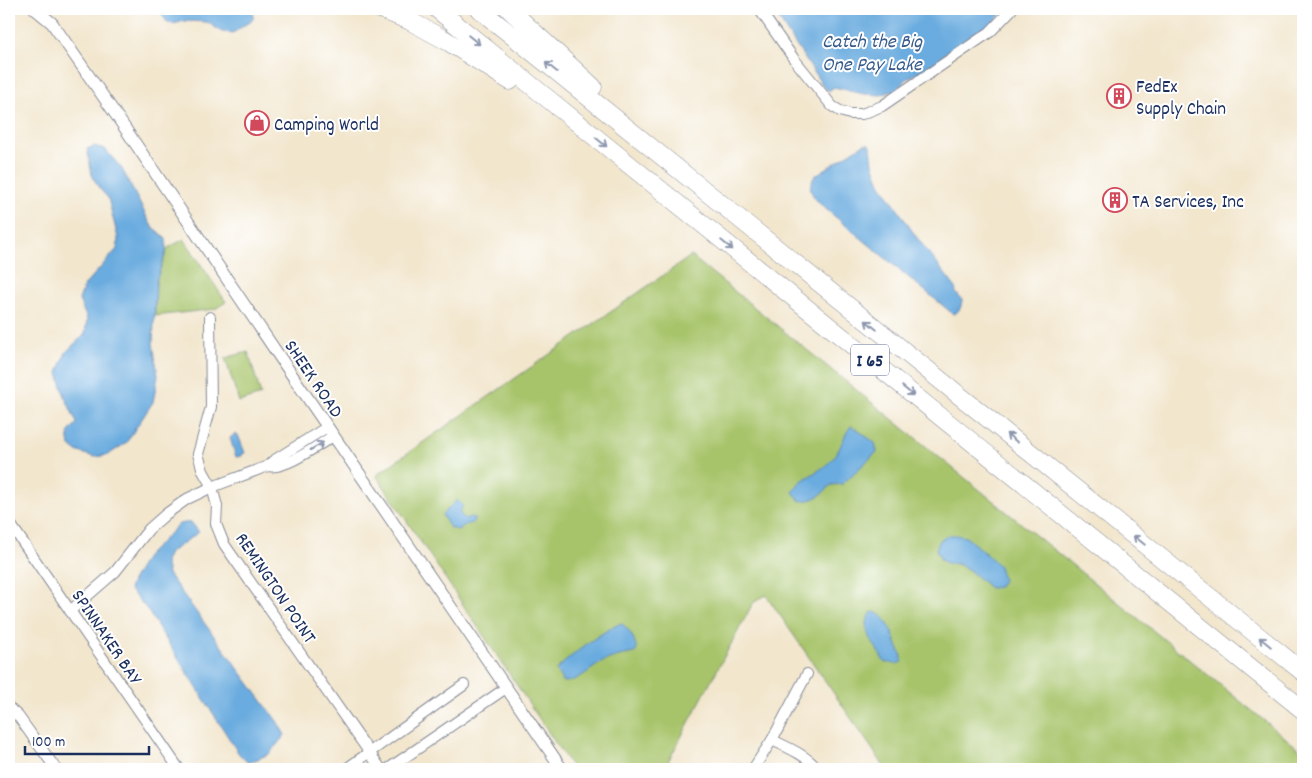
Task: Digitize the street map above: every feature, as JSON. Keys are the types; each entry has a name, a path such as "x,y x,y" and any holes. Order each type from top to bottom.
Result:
{"highway":[{"path":"380,9 447,41 571,119"},
{"name":"I 65","path":"437,9 1303,710"},
{"name":"I 65","path":"479,9 1303,672"},
{"path":"509,9 711,196"}],"street":[{"name":"SHEEK ROAD","path":"35,9 52,23 58,31 562,769"},
{"path":"758,9 794,59 832,106 850,114 862,114 882,106 990,32 1012,9"},
{"name":"REMINGTON POINT","path":"210,317 211,408 198,454 203,471 212,487 217,506 216,524 224,544 381,769"},
{"path":"70,611 116,572 149,529 187,499 212,487 268,466 273,461 330,431"},
{"name":"SPINNAKER BAY","path":"9,522 179,769"},
{"path":"753,769 772,740 807,674"},
{"path":"346,769 464,685"},
{"path":"388,769 506,688"},
{"path":"9,708 18,716 56,769"},
{"path":"772,740 805,758 817,769"}],"green space":[{"path":"184,239 226,302 215,309 155,316 156,281 168,248"},
{"path":"691,256 1303,752 1303,769 886,769 766,595 753,603 664,769 573,769 376,475"},
{"path":"248,352 261,395 239,402 225,358"}],"water":[{"path":"158,9 254,9 253,19 233,33 222,32 207,22 185,21 173,24 167,22"},
{"name":"Catch the Big One Pay Lake","path":"772,9 1006,9 984,31 950,50 933,64 907,79 896,90 881,95 864,94 834,87 829,91 823,86"},
{"path":"864,144 871,146 873,164 880,183 915,235 955,287 956,293 962,300 960,309 957,312 953,314 821,205 813,195 810,188 816,175"},
{"path":"94,146 105,149 122,169 151,225 166,239 166,252 156,281 153,343 158,376 153,402 126,443 108,455 94,457 76,451 70,446 68,433 77,423 65,397 58,373 66,352 85,334 87,319 79,300 84,286 117,249 118,238 108,198 99,188 92,175 87,149"},
{"path":"851,426 875,443 877,452 842,484 831,485 817,497 800,501 793,492 802,481 834,457"},
{"path":"235,434 238,435 245,453 242,456 236,457 230,438"},
{"path":"457,500 463,506 460,511 461,515 465,519 474,518 472,522 458,530 450,528 442,515"},
{"path":"191,522 199,532 169,553 165,561 168,574 277,721 285,735 269,754 248,763 239,754 146,608 129,589 146,557 179,524"},
{"path":"949,535 966,537 999,566 1003,580 999,587 990,588 969,570 958,564 947,563 941,560 936,549 940,540"},
{"path":"872,612 883,617 891,629 902,656 902,662 896,664 884,662 868,631 868,618"},
{"path":"621,623 627,628 633,638 637,649 635,653 608,660 573,680 563,682 556,670 587,644"},
{"path":"1268,763 1280,769 1252,769 1258,764"}],"place":[{"name":"FedEx Supply Chain","path":"1119,96"},
{"name":"Camping World","path":"257,123"},
{"name":"TA Services, Inc","path":"1115,200"}]}
